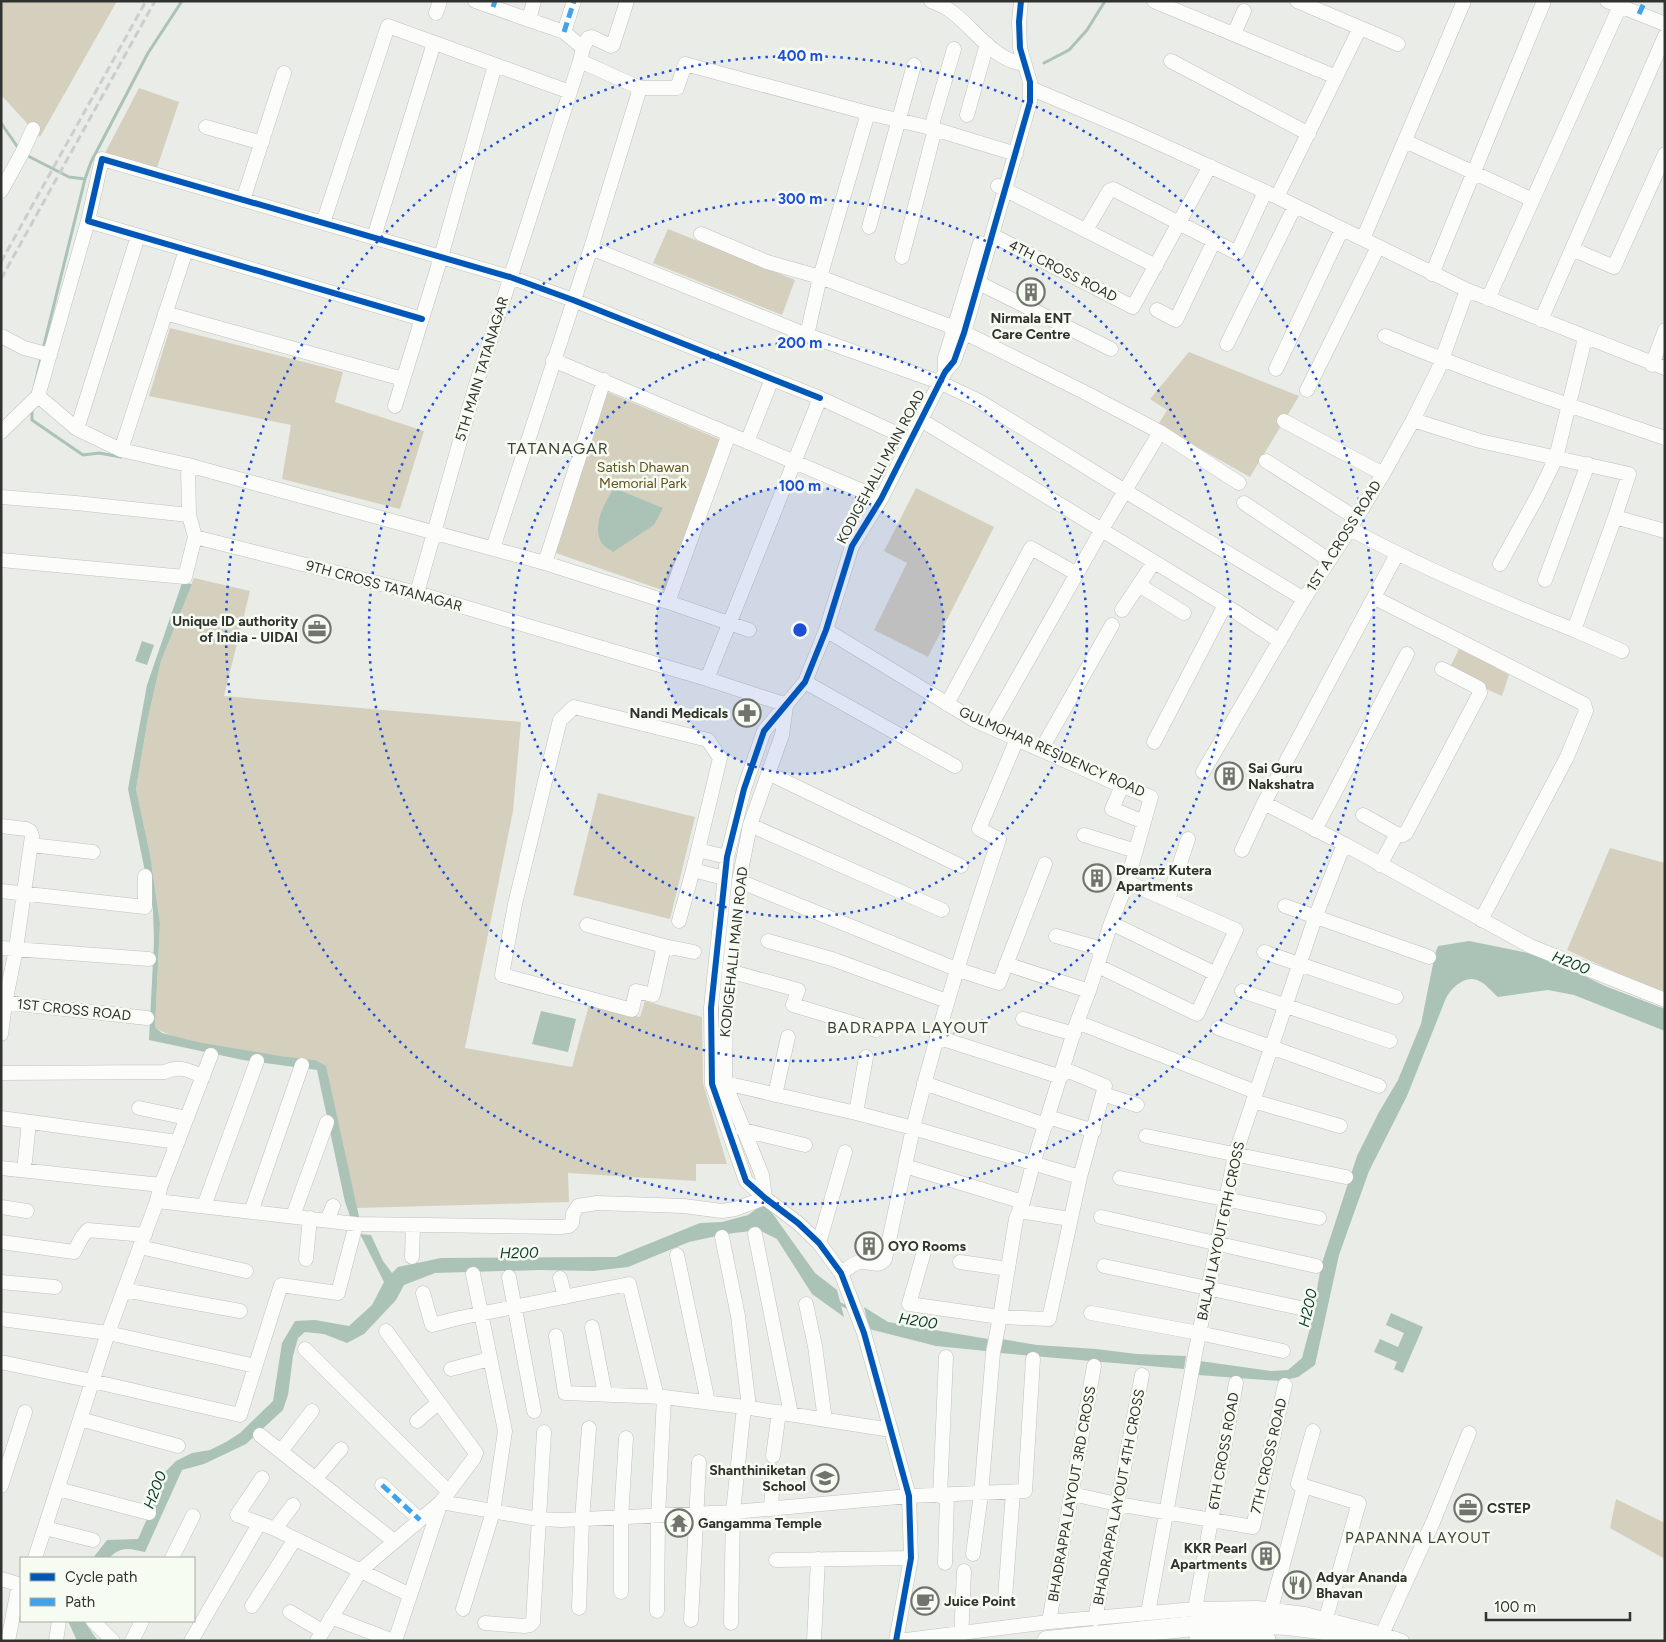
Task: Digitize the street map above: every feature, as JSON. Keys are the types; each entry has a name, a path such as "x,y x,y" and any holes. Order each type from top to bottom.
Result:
{"highway":[{"path":"1048,1631 1247,1623 1283,1614 1318,1629 1377,1638"},
{"path":"1199,1641 1215,1639 1266,1641"}],"street":[{"path":"476,1 494,4 529,20 564,32 582,55 640,88 677,88 685,64 933,129 1011,153"},
{"path":"529,20 534,1"},
{"path":"564,32 574,1"},
{"path":"582,55 588,38 592,37 611,46 613,45 627,1"},
{"path":"931,1 947,4 952,12 987,44 1011,62 1024,64"},
{"name":"KODIGEHALLI MAIN ROAD","path":"897,1641 911,1558 909,1496 864,1333 843,1276 818,1243 798,1223 746,1181 712,1084 711,1008 713,981 727,857 744,789 764,731 805,682 826,630 852,546 881,499 942,377 954,361 960,330 1001,187 1011,153 1030,102 1030,89 1019,35 1021,1"},
{"path":"1154,1 1336,77"},
{"path":"1297,1 1398,44"},
{"path":"1363,239 1464,1"},
{"path":"1432,274 1544,1"},
{"path":"1488,299 1533,200 1613,4 1642,8 1665,24"},
{"path":"1234,34 1244,11"},
{"path":"323,223 388,26 570,92"},
{"path":"1086,230 1109,191 1113,189 1237,253 1309,134 1360,28"},
{"path":"1541,320 1665,36"},
{"path":"374,238 434,42"},
{"path":"966,115 987,44"},
{"path":"902,257 954,49"},
{"name":"5TH MAIN TATANAGAR","path":"417,593 474,392 582,55"},
{"path":"1171,61 1309,134"},
{"path":"395,406 441,257 495,65"},
{"path":"869,228 897,120 914,65"},
{"path":"242,200 284,73"},
{"path":"493,548 591,248 640,88"},
{"path":"1030,89 1210,166 1466,290 1658,367 1665,330"},
{"path":"807,335 820,277 868,113"},
{"path":"206,127 262,143"},
{"path":"1,191 22,153 33,128"},
{"path":"1405,141 1533,200"},
{"path":"1572,249 1614,267 1665,154"},
{"path":"1,432 34,400 50,355 88,221 102,159 510,277 820,398 911,440"},
{"path":"1001,187 1156,266 1210,166"},
{"name":"KODIGEHALLI MAIN ROAD","path":"960,330 978,283 992,235 1001,187"},
{"path":"1227,344 1295,206"},
{"path":"88,221 422,318"},
{"path":"1276,369 1342,229"},
{"path":"701,234 766,262 820,277 960,330 1160,432 1239,483"},
{"name":"4TH CROSS ROAD","path":"992,235 1133,307 1156,266"},
{"path":"77,429 138,236"},
{"path":"1157,310 1176,320 1214,241"},
{"path":"1306,390 1378,247"},
{"path":"591,248 807,335 942,377 1125,491 1304,599"},
{"path":"121,450 186,250"},
{"path":"978,283 1111,349"},
{"name":"1ST A CROSS ROAD","path":"1202,772 1304,599 1383,474 1413,420 1442,360 1466,290"},
{"path":"165,313 403,379"},
{"path":"1,336 24,348 50,355"},
{"path":"1385,336 1442,360 1665,438"},
{"path":"1500,564 1556,458 1585,338"},
{"path":"553,360 881,499"},
{"path":"747,442 772,379"},
{"path":"545,563 604,380"},
{"path":"707,679 820,398"},
{"path":"34,400 77,429 121,450 188,465 434,534 493,548 668,602 749,630"},
{"path":"921,420 1225,605 1280,641"},
{"path":"1413,420 1480,441 1628,474 1615,517 1574,630"},
{"path":"1284,421 1383,474"},
{"path":"990,728 1101,531 1160,432"},
{"path":"668,602 728,434"},
{"path":"1266,461 1397,554 1622,651"},
{"path":"1545,580 1588,464"},
{"path":"1,560 185,577 196,537 189,515 188,465"},
{"path":"1,497 76,502 189,515"},
{"path":"1244,503 1329,560"},
{"path":"1615,517 1665,531"},
{"name":"9TH CROSS TATANAGAR","path":"196,537 417,593 707,679 787,705"},
{"path":"947,704 1031,548 1077,574"},
{"path":"1242,850 1264,803 1397,554"},
{"path":"1122,610 1154,562"},
{"path":"1139,585 1184,613"},
{"path":"1375,598 1584,704 1586,711 1568,757 1481,920"},
{"path":"1154,742 1225,605"},
{"path":"1041,750 1112,626"},
{"name":"GULMOHAR RESIDENCY ROAD","path":"826,630 974,720 1151,797 1144,822"},
{"path":"1316,830 1408,654"},
{"path":"1363,815 1397,834 1402,835 1406,833 1480,693 1478,688 1442,668"},
{"path":"805,682 955,766"},
{"name":"KODIGEHALLI MAIN ROAD","path":"765,1198 762,1175 725,1083 724,1044 728,977 739,881 750,825 782,735 787,705"},
{"path":"664,946 653,995 636,991 632,1010 502,975 515,904 560,720 574,708 708,740 720,758 679,921"},
{"path":"843,1276 861,1262 877,1264 882,1263 885,1259 904,1166 924,1083 956,969 999,840 979,829 1017,739"},
{"path":"768,773 961,866"},
{"path":"973,1554 981,1494 992,1353 1000,1317 1016,1219 1076,1028 1111,923 1127,882 1144,822 1112,809 1122,786"},
{"path":"1264,803 1344,844 1530,946 1665,1000"},
{"path":"750,825 942,910"},
{"path":"1,826 30,831 32,836 16,949 3,1003 1,1034"},
{"path":"1380,865 1397,834"},
{"path":"1084,835 1136,851"},
{"path":"1168,900 1188,838"},
{"name":"BALAJI LAYOUT 6TH CROSS","path":"1148,1613 1165,1512 1235,1154 1315,918 1344,844"},
{"path":"31,845 93,852"},
{"path":"698,850 727,857"},
{"path":"739,881 956,969 999,983 1044,864"},
{"path":"693,870 724,878"},
{"path":"1,890 23,894 146,906 145,876"},
{"path":"1098,966 1197,1014 1236,930 1127,882"},
{"path":"1285,906 1429,957"},
{"path":"1111,923 1216,974"},
{"path":"587,925 664,946 694,952"},
{"path":"1056,936 1102,950"},
{"path":"768,940 832,959 947,1001"},
{"path":"1,948 149,960"},
{"path":"1264,952 1396,997"},
{"path":"1006,964 1089,991"},
{"path":"713,981 728,977 798,990 793,1005 876,1030"},
{"path":"1242,991 1390,1041"},
{"name":"1ST CROSS ROAD","path":"3,1003 147,1018"},
{"path":"1023,1018 1076,1028 1255,1097 1340,1126"},
{"path":"1218,1028 1378,1086"},
{"path":"775,1095 788,1038"},
{"path":"925,1248 909,1304 1000,1317 1049,1319 1080,1177 1105,1086 937,1038"},
{"path":"35,1557 108,1333 158,1201 161,1185 211,1055"},
{"path":"856,1113 866,1058"},
{"path":"204,1206 257,1061"},
{"path":"251,1212 302,1065"},
{"path":"1,1072 165,1072 172,1068 177,1068 190,1070 203,1076"},
{"path":"725,1083 913,1128 1080,1177"},
{"path":"924,1083 1047,1121 1094,1131"},
{"path":"1103,1094 1137,1105"},
{"path":"139,1108 187,1118"},
{"path":"1,1118 178,1142"},
{"path":"25,1161 29,1122"},
{"path":"293,1216 327,1122"},
{"path":"743,1130 805,1145"},
{"path":"1146,1136 1346,1177"},
{"path":"818,1243 845,1152"},
{"path":"904,1166 1021,1207 1070,1219"},
{"path":"1,1168 161,1185"},
{"path":"1120,1178 1319,1218"},
{"path":"158,1201 356,1224 561,1227 569,1226 572,1223 573,1214 578,1206 597,1203 684,1206 722,1211 735,1209 765,1198"},
{"path":"327,1220 333,1206"},
{"path":"1,1208 27,1211"},
{"path":"1101,1217 1316,1266"},
{"path":"306,1259 310,1218"},
{"path":"1,1362 240,1415 281,1285 338,1293 356,1224"},
{"path":"412,1256 413,1225"},
{"path":"1,1242 74,1252 88,1230 142,1241 246,1270"},
{"path":"755,1234 785,1413 773,1456"},
{"path":"722,1237 738,1316 746,1407 733,1512 730,1623"},
{"path":"677,1256 708,1402"},
{"path":"960,1262 1008,1269"},
{"path":"1104,1266 1208,1290 1305,1309"},
{"path":"463,1609 493,1512 505,1431 473,1274"},
{"path":"509,1277 534,1411"},
{"path":"560,1278 565,1297"},
{"path":"1,1282 56,1287"},
{"path":"423,1293 432,1325 629,1284 661,1397 657,1611"},
{"path":"124,1290 240,1311"},
{"path":"806,1304 815,1346 825,1420"},
{"path":"1091,1313 1283,1351"},
{"path":"1,1319 108,1333 255,1366"},
{"path":"592,1327 605,1394"},
{"path":"290,1612 319,1636 360,1572 444,1497 476,1453 386,1331"},
{"path":"556,1336 565,1393 661,1397 708,1402 890,1430"},
{"path":"305,1348 444,1497 493,1512 538,1519 582,1520 771,1510 909,1496 944,1496 1025,1491 1033,1358"},
{"path":"945,1563 946,1358"},
{"path":"451,1369 490,1359"},
{"name":"BHADRAPPA LAYOUT 3RD CROSS","path":"1048,1631 1094,1366"},
{"name":"BHADRAPPA LAYOUT 4TH CROSS","path":"1095,1619 1142,1375"},
{"name":"6TH CROSS ROAD","path":"1195,1609 1236,1383"},
{"name":"7TH CROSS ROAD","path":"1212,1520 1252,1527 1285,1385"},
{"path":"417,1421 438,1403"},
{"path":"282,1451 312,1411"},
{"path":"1,1486 25,1412"},
{"path":"80,1419 178,1446"},
{"path":"579,1608 582,1520 589,1428"},
{"path":"1313,1431 1298,1484 1359,1502 1326,1618"},
{"path":"485,1623 530,1626 534,1622 544,1432"},
{"path":"1377,1638 1433,1522 1469,1433"},
{"path":"260,1435 394,1541"},
{"path":"621,1592 621,1518 626,1438"},
{"path":"316,1478 341,1450"},
{"path":"691,1620 699,1462"},
{"path":"771,1510 773,1471"},
{"path":"262,1478 237,1515 275,1529 410,1595"},
{"path":"382,1485 420,1520"},
{"path":"1283,1614 1304,1486"},
{"path":"58,1488 149,1512"},
{"path":"1005,1598 1013,1492"},
{"path":"1072,1494 1117,1504 1212,1520"},
{"path":"331,1617 394,1641 444,1497"},
{"path":"275,1529 294,1505"},
{"path":"172,1557 193,1516"},
{"path":"191,1641 259,1524"},
{"path":"45,1528 93,1540"},
{"path":"252,1606 295,1539"},
{"path":"776,1560 911,1558"},
{"path":"814,1641 818,1559"},
{"path":"961,1637 964,1571"},
{"path":"1,1579 20,1584 8,1641"},
{"path":"897,1641 1048,1631 1095,1619 1195,1609 1326,1618 1377,1638 1402,1641"},
{"path":"56,1641 59,1622"},
{"path":"94,1622 113,1641"},
{"path":"132,1641 142,1622"}],"green space":[{"path":"1,1 117,1 40,137 1,95"},
{"path":"139,88 179,102 156,171 104,155"},
{"path":"668,229 795,280 782,315 653,263"},
{"path":"170,328 343,372 335,402 424,431 400,509 282,479 291,425 149,396"},
{"path":"1189,352 1299,396 1250,477 1158,425 1167,410 1150,399"},
{"name":"Satish Dhawan Memorial Park","path":"605,391 721,440 665,591 553,552"},
{"path":"916,488 994,527 928,657 874,630 907,563 884,551"},
{"path":"194,578 250,591 224,696 521,722 513,811 465,1048 572,1067 589,1005 640,1017 645,1001 702,1017 703,1083 727,1164 696,1164 696,1181 568,1173 569,1202 357,1208 342,1145 315,1060 206,1045 166,1033 155,1027 160,923 150,854 136,789 148,718 161,661"},
{"path":"1460,647 1509,675 1502,696 1449,669"},
{"path":"598,793 695,817 670,919 573,895"},
{"path":"1610,848 1665,863 1665,989 1663,994 1567,950"},
{"path":"1616,1499 1665,1523 1665,1559 1610,1528"}],"shaded area":[{"path":"614,488 663,508 654,525 613,552 601,542 598,528 604,506"},
{"path":"182,583 192,584 161,661 148,718 136,789 150,854 160,923 155,1027 162,1033 197,1042 315,1060 326,1066 360,1221 351,1219 345,1202 317,1070 243,1060 149,1040 154,942 153,910 128,789 147,685"},
{"path":"142,641 154,645 147,665 135,661"},
{"path":"1469,941 1543,956 1605,986 1665,1009 1665,1031 1574,995 1548,990 1498,997 1479,981 1474,979 1464,980 1446,998 1407,1096 1369,1171 1339,1255 1315,1365 1298,1377 1280,1381 1198,1375 1200,1361 1271,1371 1288,1370 1302,1358 1311,1324 1321,1266 1357,1156 1379,1112 1398,1080 1421,1024 1438,946"},
{"path":"541,1011 576,1019 568,1052 532,1044"},
{"path":"765,1203 815,1273 837,1290 844,1317 812,1294 777,1239 759,1230 726,1234 689,1242 628,1267 593,1271 540,1270 435,1273 404,1285 396,1300 364,1334 347,1343 324,1334 305,1332 298,1338 293,1356 288,1395 283,1410 246,1444 204,1464 182,1470 145,1552 126,1549 117,1551 110,1557 94,1557 107,1540 138,1539 159,1492 163,1474 176,1461 192,1453 210,1450 226,1442 240,1433 273,1401 282,1343 295,1321 315,1320 349,1326 372,1305 384,1282 360,1234 371,1235 383,1261 392,1273 398,1267 441,1258 616,1257 700,1223 722,1222 748,1215"},
{"path":"864,1307 888,1322 988,1339 986,1351 936,1346 869,1329"},
{"path":"1391,1313 1423,1327 1403,1373 1394,1369 1397,1362 1374,1352 1380,1339 1398,1347 1404,1333 1386,1325"},
{"path":"1001,1339 1037,1345 1137,1354 1186,1356 1184,1369 1000,1353"},
{"path":"68,1622 85,1622 98,1641 77,1641"}],"waterway":[{"path":"43,349 85,179 91,162 148,53 182,1"},
{"path":"1044,63 1069,50 1087,30 1105,1"},
{"path":"1,123 19,149"},
{"path":"26,155 69,177 85,179"},
{"path":"33,393 41,358"},
{"path":"32,409 32,420 83,455 99,453 121,457"},
{"name":"H200","path":"837,1302 850,1309"}],"railway":[{"path":"1,262 146,1"},
{"path":"1,279 155,1"}],"marked path":[{"path":"493,7 495,1"},
{"path":"564,32 574,1"},
{"path":"1639,14 1645,1"},
{"path":"382,1485 420,1520"}],"cycle path":[{"path":"896,1641 911,1558 909,1496 864,1333 841,1273 819,1243 798,1223 746,1181 712,1084 711,1008 727,857 744,789 764,731 805,682 826,630 852,546 881,499 945,372 954,361 964,333 1030,102 1030,82 1020,48 1019,22 1021,1"},
{"path":"422,319 88,221 102,159 510,277 820,398"}],"place":[{"name":"Nirmala ENT Care Centre","path":"1031,292"},
{"name":"Unique ID authority of India - UIDAI","path":"317,629"},
{"name":"Nandi Medicals","path":"747,713"},
{"name":"Sai Guru Nakshatra","path":"1229,776"},
{"name":"Dreamz Kutera Apartments","path":"1097,878"},
{"name":"OYO Rooms","path":"869,1246"},
{"name":"Shanthiniketan School","path":"825,1478"},
{"name":"CSTEP","path":"1468,1508"},
{"name":"Gangamma Temple","path":"679,1523"},
{"name":"KKR Pearl Apartments","path":"1266,1556"},
{"name":"Adyar Ananda Bhavan","path":"1297,1585"},
{"name":"Juice Point","path":"925,1601"}],"district":[{"name":"TATANAGAR","path":"558,448"},
{"name":"BADRAPPA LAYOUT","path":"908,1027"},
{"name":"PAPANNA LAYOUT","path":"1418,1538"}]}
